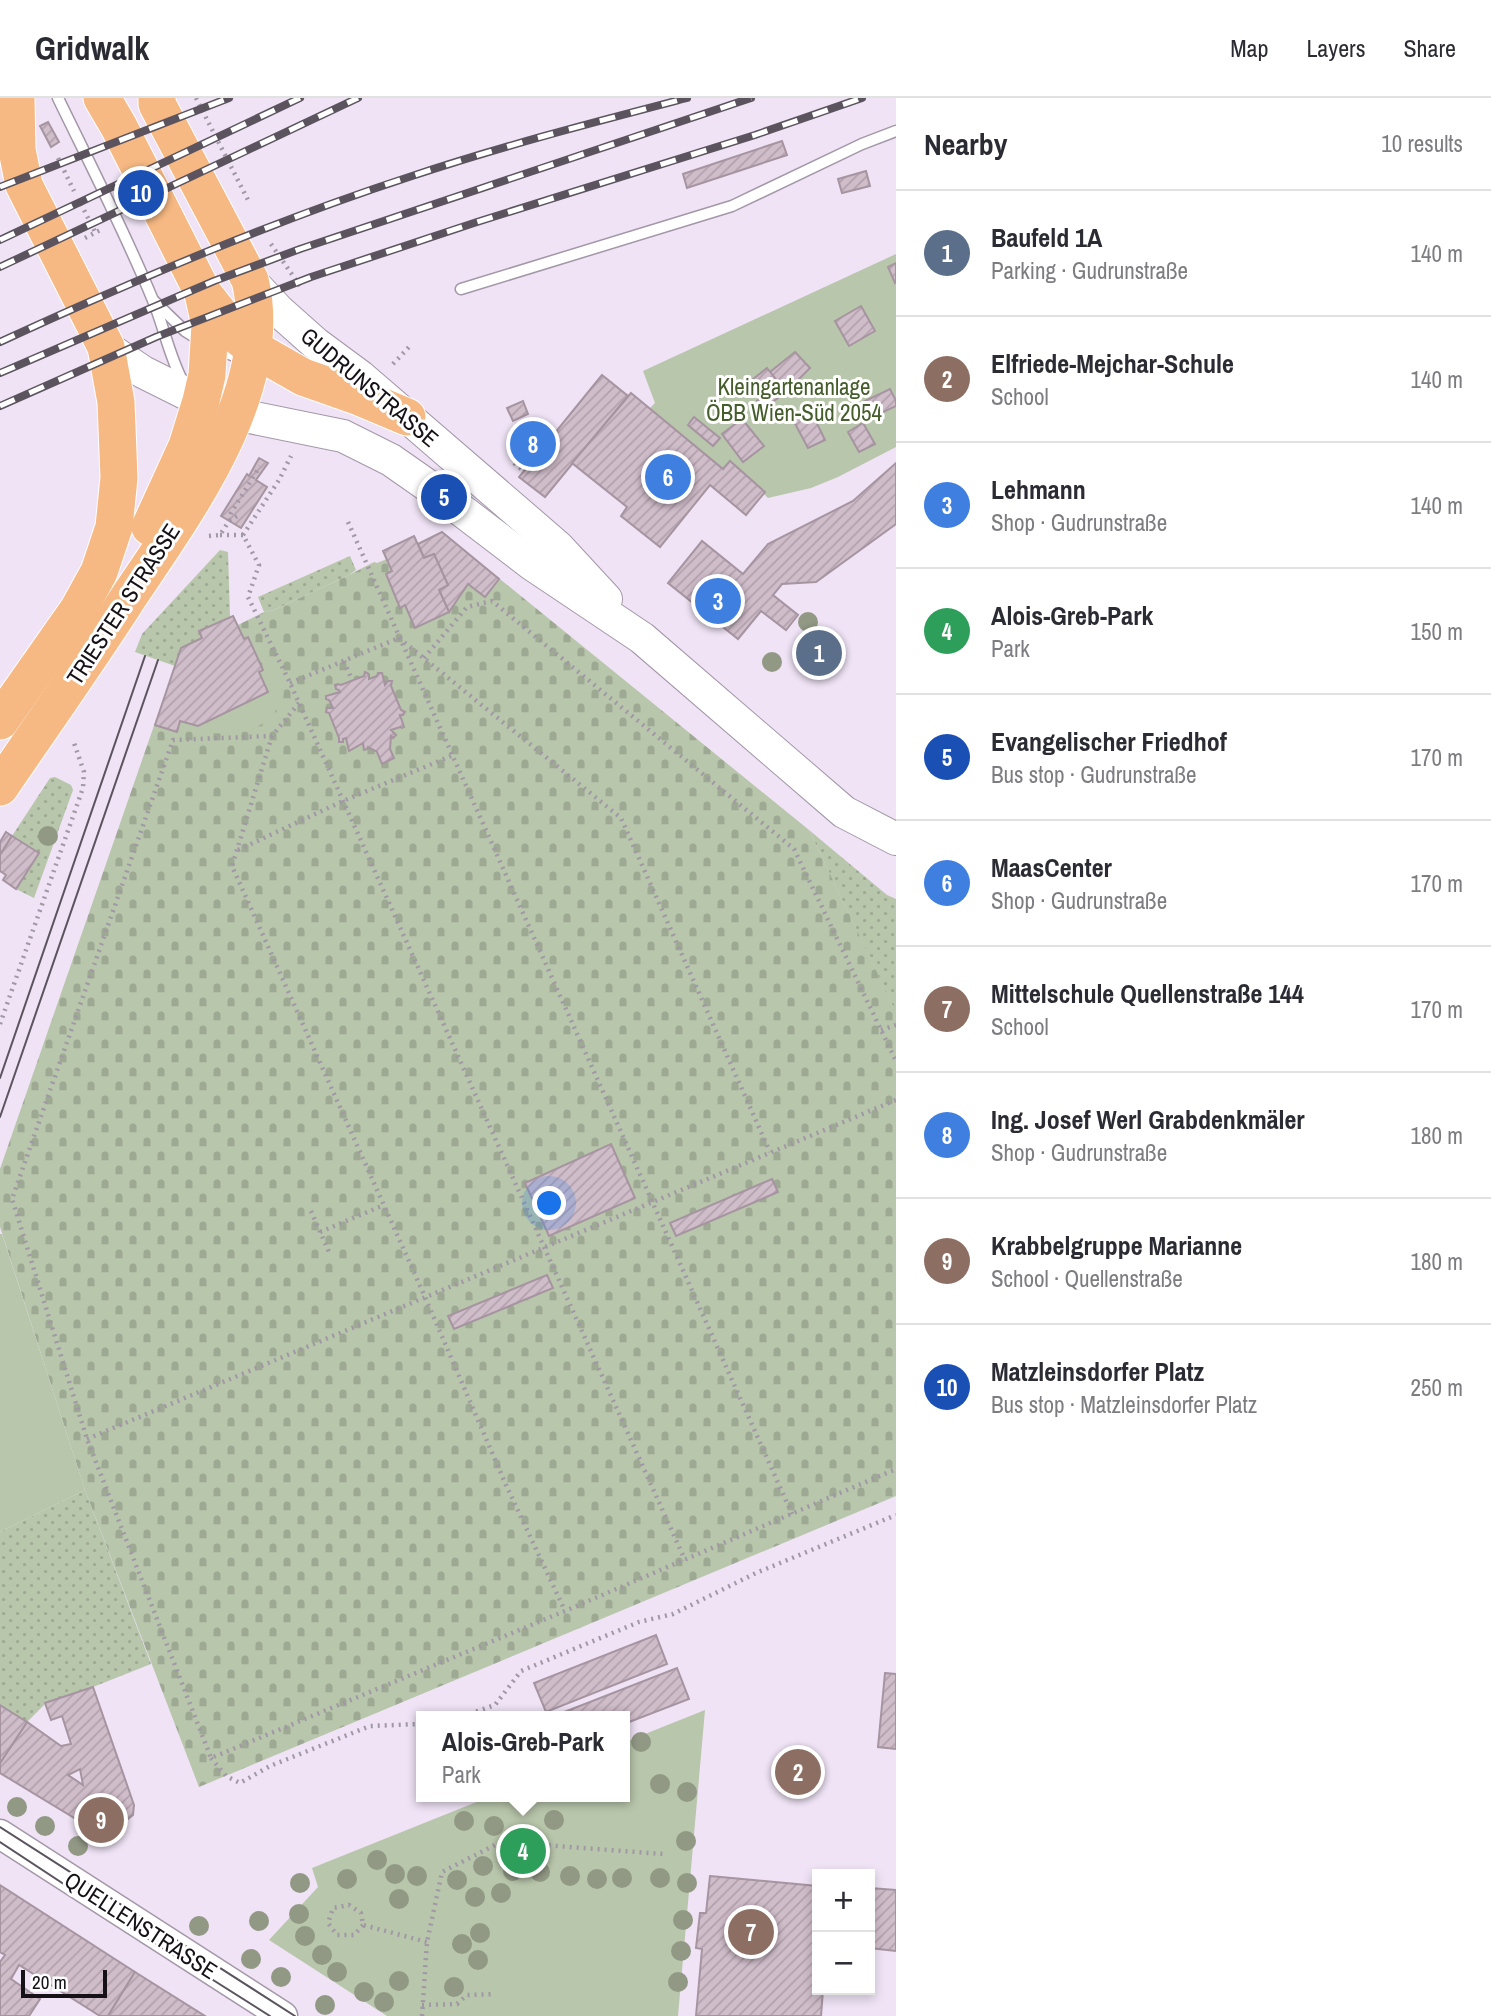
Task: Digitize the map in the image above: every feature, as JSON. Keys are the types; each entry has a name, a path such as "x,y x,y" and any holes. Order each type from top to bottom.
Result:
{"main road":[{"name":"TRIESTER STRASSE","path":"0,721 78,610 94,581 114,527 119,478 118,421 106,347 24,185 8,147 16,98"},
{"path":"102,98 203,293 253,356 407,417"},
{"path":"155,100 250,280"},
{"name":"TRIESTER STRASSE","path":"0,787 164,544 219,453 235,414 253,356 255,301 250,280"},
{"name":"GUDRUNSTRASSE","path":"250,280 315,343 361,377 558,547 642,638 844,812 896,839"},
{"path":"81,669 184,455 197,399 207,375 210,325 203,293"},
{"name":"GUDRUNSTRASSE","path":"106,347 143,372 197,399 235,414 343,436 391,460 533,565 642,638"}],"street":[{"name":"QUELLENSTRASSE","path":"0,1834 283,2016"}],"lane":[{"path":"58,98 152,299 182,382 197,399"},
{"path":"461,289 732,206 896,131"},
{"path":"152,299 185,331 209,346 253,356"}],"path":[{"path":"197,98 250,205"},
{"path":"58,158 74,191"},
{"path":"81,204 95,232"},
{"path":"268,240 306,293"},
{"path":"390,367 408,347"},
{"path":"243,535 279,480 291,456"},
{"path":"514,463 524,471"},
{"path":"220,535 260,466"},
{"path":"229,521 237,516"},
{"path":"348,522 792,1514"},
{"path":"207,536 243,535"},
{"path":"243,535 260,565 248,597 290,683 685,1560"},
{"path":"424,658 467,607 492,601 794,849 896,1060"},
{"path":"290,683 399,638"},
{"path":"399,638 621,818 770,1152"},
{"path":"344,661 352,680"},
{"path":"299,704 272,736 232,866 506,1485 565,1611"},
{"path":"0,1024 83,788 84,772 69,729"},
{"path":"272,736 173,740 12,1199 87,1439 211,1758 226,1776 240,1783 270,1766 370,1726 416,1724"},
{"path":"238,850 452,756"},
{"path":"880,1030 896,1025"},
{"path":"87,1439 896,1100"},
{"path":"320,1232 384,1205"},
{"path":"312,1211 328,1252"},
{"path":"211,1758 565,1611 896,1469"},
{"path":"478,1711 495,1705 521,1671 639,1622 673,1614 755,1573 896,1515"},
{"path":"422,2016 428,1942 442,1872 495,1845 543,1845 663,1854"},
{"path":"349,1905 361,1913 363,1925 354,1935 337,1935 328,1923 333,1908 349,1905"},
{"path":"363,1925 428,1942"},
{"path":"422,2005 457,2004 467,1995 494,1994"}],"green space":[{"name":"Kleingartenanlage ÖBB Wien-Süd 2054","path":"896,254 896,447 811,488 768,498 764,494 765,491 730,462 723,469 649,409 655,403 643,371"},
{"path":"442,532 809,830 896,1012 896,1496 199,1787 85,1490 0,1227 0,1169 181,648 202,638 199,631 230,617 233,616 238,625 374,562 387,559 383,551 414,536 418,543"},
{"path":"220,550 228,552 230,617 199,631 202,638 181,648 175,666 135,652 142,634"},
{"path":"350,556 356,570 349,575 274,610 264,612 258,597"},
{"path":"261,666 273,670 281,677 284,686 279,705 265,722 238,733 185,731 187,723 268,692 259,672 263,670"},
{"path":"55,777 71,785 73,790 34,898 16,889 39,853 12,836 50,778"},
{"path":"809,830 887,895 896,899 896,1013"},
{"path":"0,1234 85,1490 0,1532"},
{"path":"85,1490 151,1664 46,1703 27,1722 0,1705 0,1532"},
{"path":"705,1710 678,2016 387,2016 269,1940 318,1887 312,1868 477,1802 630,1802 630,1740"}],"building":[{"path":"48,122 59,142 51,147 40,126"},
{"path":"782,141 787,155 687,188 683,174"},
{"path":"866,171 870,186 842,193 838,179"},
{"path":"896,263 896,282 895,283 888,267"},
{"path":"861,306 875,331 849,346 835,321"},
{"path":"795,352 810,368 786,392 770,372"},
{"path":"767,368 786,392 763,409 757,401 764,396 752,380"},
{"path":"602,375 628,396 545,497 519,477"},
{"path":"890,389 896,406 871,418 863,402"},
{"path":"631,393 723,469 730,461 765,492 746,515 710,485 660,547 621,516 627,507 572,463"},
{"path":"523,401 528,414 513,421 507,408"},
{"path":"810,409 825,440 808,448 792,418"},
{"path":"694,417 720,438 713,446 688,425"},
{"path":"742,419 764,446 743,462 722,434"},
{"path":"863,423 875,444 859,452 848,432"},
{"path":"259,458 268,463 256,480 267,487 241,528 221,516"},
{"path":"896,463 896,524 816,582 782,584 773,595 798,615 786,630 761,611 738,639 668,583 702,541 743,574 768,544 853,501"},
{"path":"442,532 499,579 485,597 468,584 449,612 439,590 448,585 434,554 424,558 418,544"},
{"path":"414,536 424,558 434,554 448,585 439,590 449,612 415,628 405,605 400,608 386,574 392,571 383,551"},
{"path":"233,616 244,639 248,637 263,670 259,672 268,692 198,726 180,721 177,732 155,725 181,648 202,638 199,631"},
{"path":"365,672 369,674 369,679 382,673 385,685 392,681 391,686 401,710 405,712 400,715 404,727 391,730 396,735 393,738 391,736 390,749 394,758 382,764 377,752 368,747 364,750 363,743 349,751 346,738 339,742 329,713 326,712 327,708 333,708 326,696 340,692 335,685 364,676"},
{"path":"6,832 12,836 0,855 0,842"},
{"path":"12,836 39,853 16,889 3,880 6,875 0,871 0,855"},
{"path":"611,1144 635,1198 549,1236 525,1183"},
{"path":"772,1179 778,1192 676,1236 670,1223"},
{"path":"547,1275 553,1288 454,1329 448,1316"},
{"path":"656,1635 667,1664 549,1711 546,1711 534,1683"},
{"path":"677,1668 689,1699 630,1722 630,1711 567,1711"},
{"path":"885,1673 896,1674 896,1749 878,1747"},
{"path":"93,1687 134,1805 133,1815 110,1833 99,1833 0,1773 0,1763 27,1722 61,1746 71,1744 62,1716 51,1720 45,1703","holes":["80,1769 83,1785 68,1775"]},
{"path":"0,1705 27,1722 0,1763"},
{"path":"710,1876 812,1886 812,1995 823,1995 821,2016 696,2016 702,1949 696,1948 700,1913 706,1913"},
{"path":"0,1885 135,1972 108,2016 100,2016 19,1965 11,1979 40,1999 29,2016 0,2016 0,1962 5,1955 0,1952"},
{"path":"875,1888 896,1890 896,1951 875,1949"},
{"path":"135,1972 205,2016 108,2016"}],"tram line":[{"path":"0,1078 145,656"},
{"path":"0,1117 158,660"},
{"path":"0,1827 295,2016"},
{"path":"0,1842 270,2016"}],"railway":[{"path":"0,187 229,98"},
{"path":"0,240 300,98"},
{"path":"0,267 358,98"},
{"path":"0,342 204,253 359,194 514,144 687,98"},
{"path":"0,373 214,281 300,249 751,98"},
{"path":"0,406 156,337 311,277 755,135 862,98"}],"place":[{"name":"Matzleinsdorfer Platz","path":"141,193"},
{"name":"Ing. Josef Werl Grabdenkmäler","path":"533,444"},
{"name":"MaasCenter","path":"668,477"},
{"name":"Evangelischer Friedhof","path":"444,497"},
{"name":"Lehmann","path":"718,601"},
{"name":"Baufeld 1A","path":"819,653"},
{"name":"Elfriede-Mejchar-Schule","path":"798,1772"},
{"name":"Krabbelgruppe Marianne","path":"101,1820"},
{"name":"Alois-Greb-Park","path":"523,1851"},
{"name":"Mittelschule Quellenstraße 144","path":"751,1932"}]}
